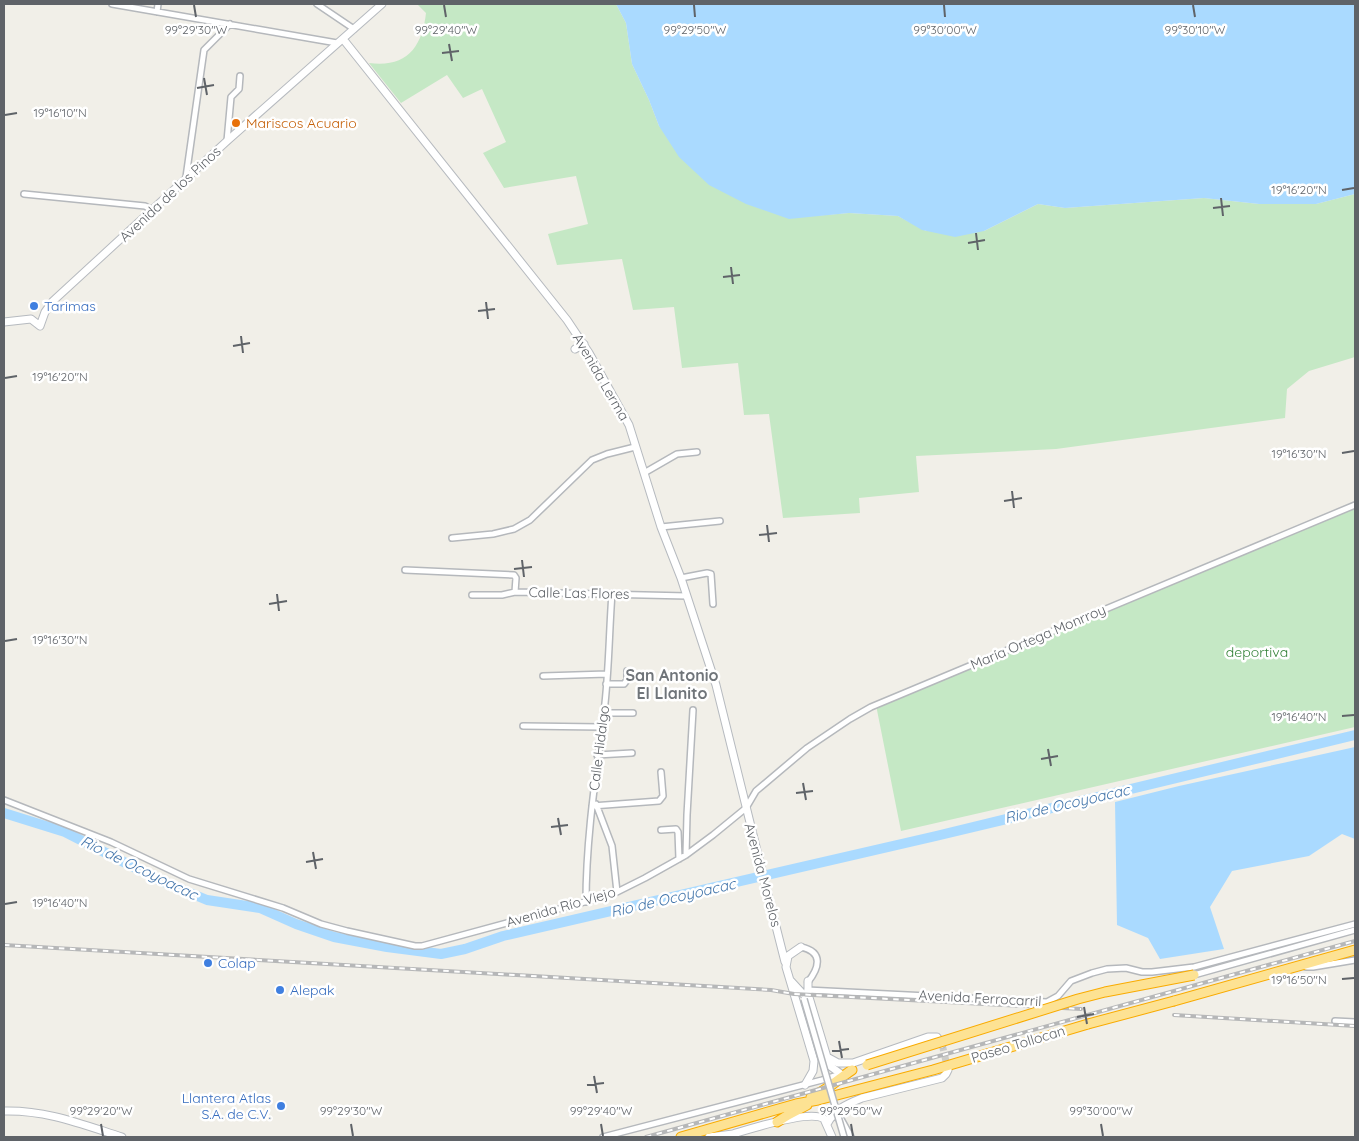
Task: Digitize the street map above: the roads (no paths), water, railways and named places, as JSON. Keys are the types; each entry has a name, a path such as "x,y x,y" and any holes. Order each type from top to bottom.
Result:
{"highway":[{"name":"Paseo Tollocan","path":"681,1137 796,1104 933,1070 1088,1024 1355,950"},
{"path":"840,1074 1078,999 1194,975"},
{"path":"796,1104 826,1090 852,1070"},
{"path":"777,1122 788,1114 818,1100"}],"street":[{"path":"112,4 340,41"},
{"path":"157,12 158,4"},
{"path":"317,4 354,29"},
{"name":"Avenida de los Pinos","path":"4,322 31,319 40,326 45,312 53,301 227,140 382,4"},
{"path":"186,178 204,50 230,24"},
{"name":"Avenida Lerma","path":"340,41 567,320 584,344 629,425 661,527 681,578 716,684 746,808"},
{"path":"227,140 230,97 239,89 240,76"},
{"path":"24,194 145,206 152,210"},
{"path":"575,349 584,344"},
{"path":"452,538 493,534 514,529 530,520 592,460 606,454 635,447"},
{"path":"644,473 677,454 697,452"},
{"name":"María Ortega Monrroy","path":"746,808 756,791 807,748 844,722 870,707 1355,505"},
{"path":"661,527 720,521"},
{"path":"405,570 514,575 516,578 515,592"},
{"path":"681,578 707,573 711,574 713,604"},
{"name":"Calle Las Flores","path":"472,595 502,595 515,592 687,596"},
{"name":"Calle Hidalgo","path":"586,902 587,845 595,806 593,799 597,755 604,713 612,593"},
{"path":"606,684 624,684 627,680 627,671"},
{"path":"543,676 606,674"},
{"path":"686,855 693,710"},
{"path":"604,713 633,712"},
{"path":"523,726 601,727"},
{"path":"597,755 632,753"},
{"path":"617,892 612,846 595,806 659,801 663,796 661,772"},
{"name":"Avenida Río Viejo","path":"4,800 110,842 189,879 274,905 338,929 415,946 438,942 617,892 686,855 746,808"},
{"name":"Avenida Morelos","path":"746,808 786,968"},
{"path":"661,830 676,829 678,832 679,859"},
{"name":"Avenida Ferrocarril","path":"804,995 1047,1002 1058,996 1071,980 1107,969 1126,968 1142,972 1194,967 1355,924"},
{"path":"1194,975 1355,930"},
{"path":"780,942 789,948 801,947 808,949 816,958 816,970 808,981 804,995 844,1137"},
{"path":"801,947 788,956 786,968 814,1061 813,1071 805,1085"},
{"path":"1301,965 1313,967 1355,960"},
{"path":"789,978 804,995 826,1058 830,1066 840,1074"},
{"path":"1335,1021 1355,1022"},
{"path":"826,1058 838,1063 853,1063 928,1038 937,1037 942,1044"},
{"path":"828,1122 839,1108 850,1103 862,1098 942,1078 948,1070"},
{"path":"603,1137 805,1085 840,1074"},
{"path":"4,1111 44,1113 122,1137"},
{"path":"709,1137 730,1134 798,1117 816,1115 822,1116 828,1122 832,1137"},
{"path":"828,1122 835,1117 841,1119 851,1137"}],"water":[{"path":"616,4 1355,4 1355,194 1316,204 1259,204 1204,198 1065,208 1038,204 984,231 955,237 922,230 898,216 849,213 789,219 746,204 709,185 679,157 659,126 632,64 626,23"},
{"path":"1355,747 1355,839 1342,834 1309,856 1232,871 1210,907 1224,949 1160,959 1148,938 1117,925 1115,802"}],"waterway":[{"name":"Rio de Ocoyoacac","path":"4,813 65,832 159,880 207,900 260,908 296,924 334,937 387,947 441,954 465,949 503,936 936,836 1355,735"}],"tunnel":[{"path":"942,1044 948,1070"}],"railway":[{"path":"646,1137 1355,941"},
{"path":"4,945 771,990 794,994 1081,1009"},
{"path":"1174,1015 1355,1026"}],"place":[{"name":"Mariscos Acuario","path":"236,123"},
{"name":"Tarimas","path":"34,306"},
{"name":"Colap","path":"208,963"},
{"name":"Alepak","path":"280,990"},
{"name":"Llantera Atlas S.A. de C.V.","path":"281,1106"}],"district":[{"name":"San Antonio El Llanito","path":"672,684"}],"park label":[{"name":"deportiva","path":"1257,652"}]}
